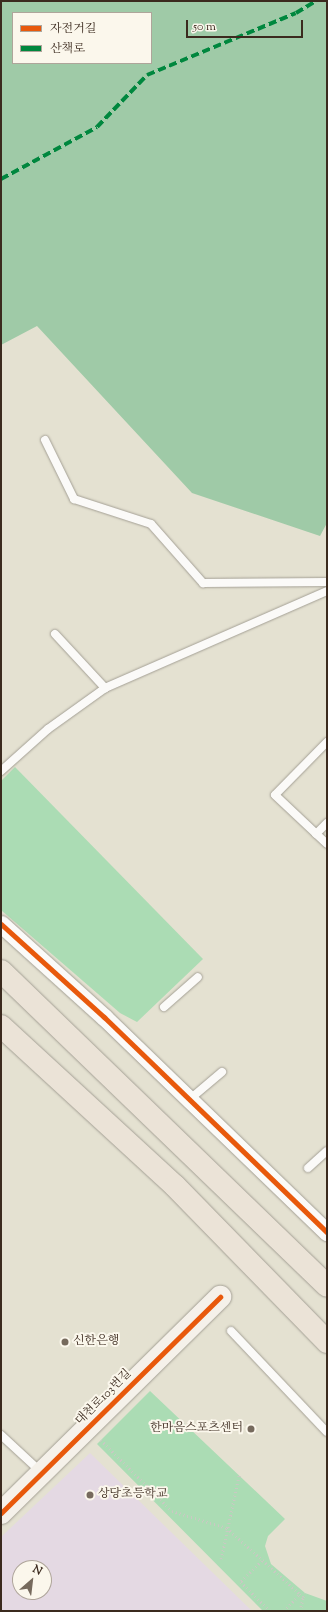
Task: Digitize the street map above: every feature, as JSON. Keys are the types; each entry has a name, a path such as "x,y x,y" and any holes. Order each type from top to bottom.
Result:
{"highway":[{"path":"1,971 327,1286"},
{"path":"1,1026 175,1186 327,1342"}],"street":[{"path":"1,924 190,1099 327,1232"},
{"name":"대천로103번길","path":"1,1513 220,1297"}],"lane":[{"path":"45,440 74,499 151,524 203,583 327,582"},
{"path":"1,771 48,729 105,688 327,591"},
{"path":"55,634 105,688"},
{"path":"327,742 275,795 327,844"},
{"path":"316,834 327,823"},
{"path":"164,1007 198,977"},
{"path":"190,1099 222,1072"},
{"path":"308,1168 327,1151"},
{"path":"231,1330 327,1432"},
{"path":"1,1435 42,1473"}],"path":[{"path":"88,1427 172,1511 227,1528 303,1597"},
{"path":"221,1559 239,1475"},
{"path":"262,1561 241,1582 270,1611"},
{"path":"300,1611 305,1593"},
{"path":"284,1611 300,1594"}],"shaded area":[{"name":"상당초등학교","path":"90,1453 252,1611 1,1611 1,1537"}],"green space":[{"path":"1,1 327,1 327,523 320,536 192,493 37,326 1,345"},
{"path":"15,767 203,959 137,1022 120,1013 1,910 1,781"},
{"path":"150,1391 285,1519 268,1536 265,1546 271,1564 305,1593 327,1601 327,1611 263,1611 97,1444"}],"marked path":[{"path":"1,179 97,127 147,75 296,13 316,1"}],"cycle path":[{"path":"1,924 104,1017 327,1232"},
{"path":"1,1513 220,1297"}],"place":[{"name":"신한은행","path":"65,1342"},
{"name":"한마음스포츠센터","path":"251,1429"},
{"name":"상당초등학교","path":"90,1495"}]}
